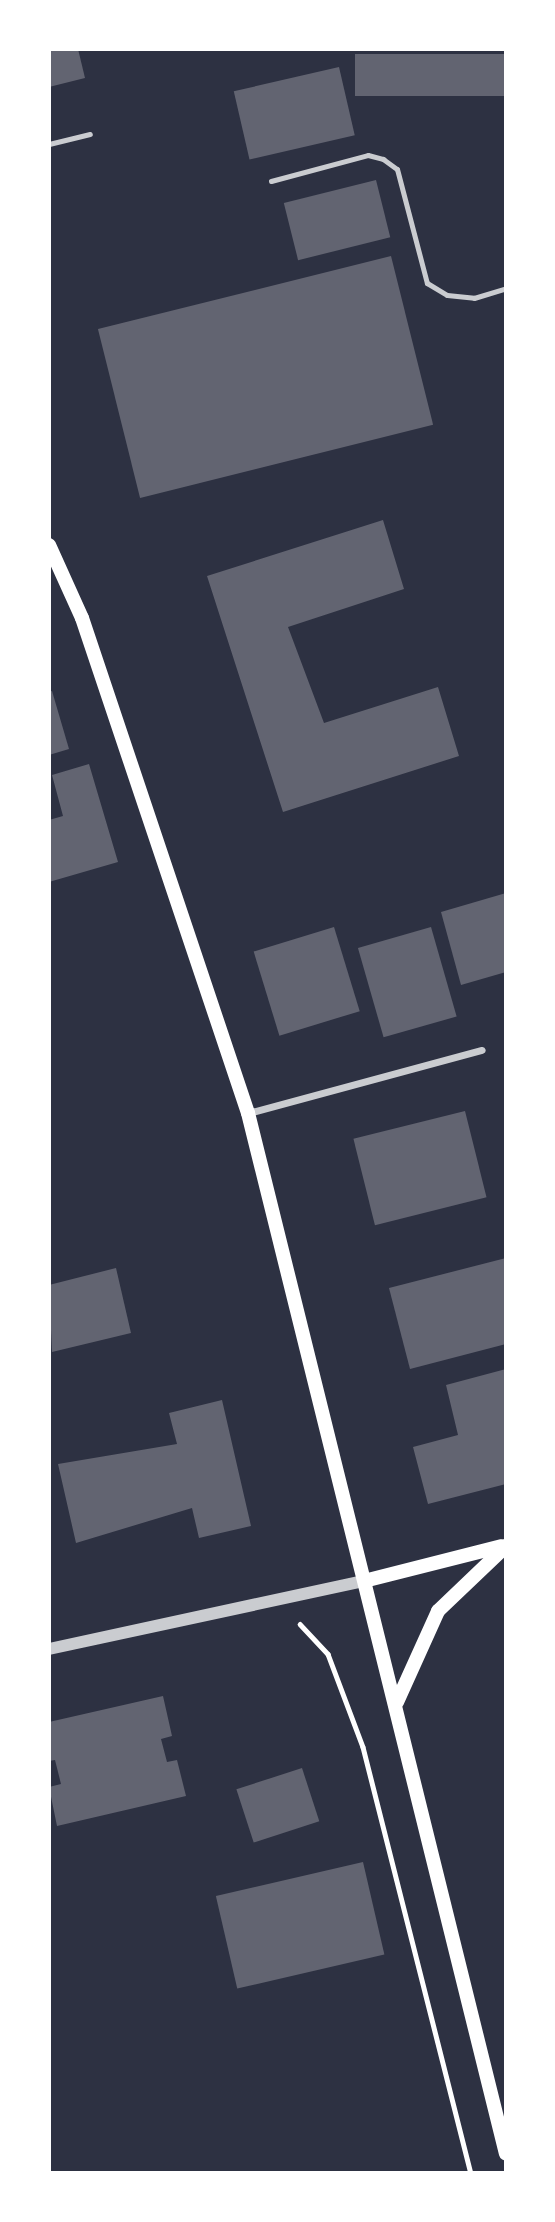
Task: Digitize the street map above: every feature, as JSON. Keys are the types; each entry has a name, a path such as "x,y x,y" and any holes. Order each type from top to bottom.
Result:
{"main road":[{"path":"49,545 82,618 248,1113 368,1580 506,2154"},
{"path":"368,1580 506,1546"},
{"path":"397,1704 438,1611 506,1546"}],"street":[{"path":"248,1113 482,1050"},
{"path":"49,1649 368,1580"}],"lane":[{"path":"49,144 90,134"},
{"path":"271,181 368,155 383,159 397,169 427,283 447,295 474,298 506,288"}],"path":[{"path":"275,1601 328,1654 363,1747 471,2173"}],"building":[{"path":"49,49 78,49 85,78 49,87"},
{"path":"355,54 506,54 506,96 355,96"},
{"path":"339,67 355,135 250,160 234,91"},
{"path":"376,180 390,237 298,260 284,203"},
{"path":"391,256 433,425 140,498 98,329"},
{"path":"383,520 404,589 288,627 324,723 438,687 459,756 283,812 207,576"},
{"path":"52,691 69,749 49,755 49,692"},
{"path":"89,764 118,862 49,882 49,820 63,816 52,775"},
{"path":"506,893 506,972 461,985 441,912"},
{"path":"334,927 360,1011 279,1036 254,952"},
{"path":"431,927 457,1016 384,1037 358,948"},
{"path":"465,1111 487,1197 375,1225 353,1139"},
{"path":"506,1258 506,1344 410,1369 389,1288"},
{"path":"116,1268 131,1333 52,1352 49,1285"},
{"path":"506,1369 506,1484 428,1504 413,1447 458,1435 446,1385"},
{"path":"222,1400 251,1526 199,1538 192,1508 76,1543 58,1464 177,1444 169,1413"},
{"path":"163,1696 172,1736 161,1739 167,1762 177,1760 186,1796 57,1826 49,1787 61,1784 55,1760 49,1761 49,1722"},
{"path":"302,1768 319,1821 254,1843 236,1789"},
{"path":"363,1862 384,1955 237,1989 216,1896"}]}
